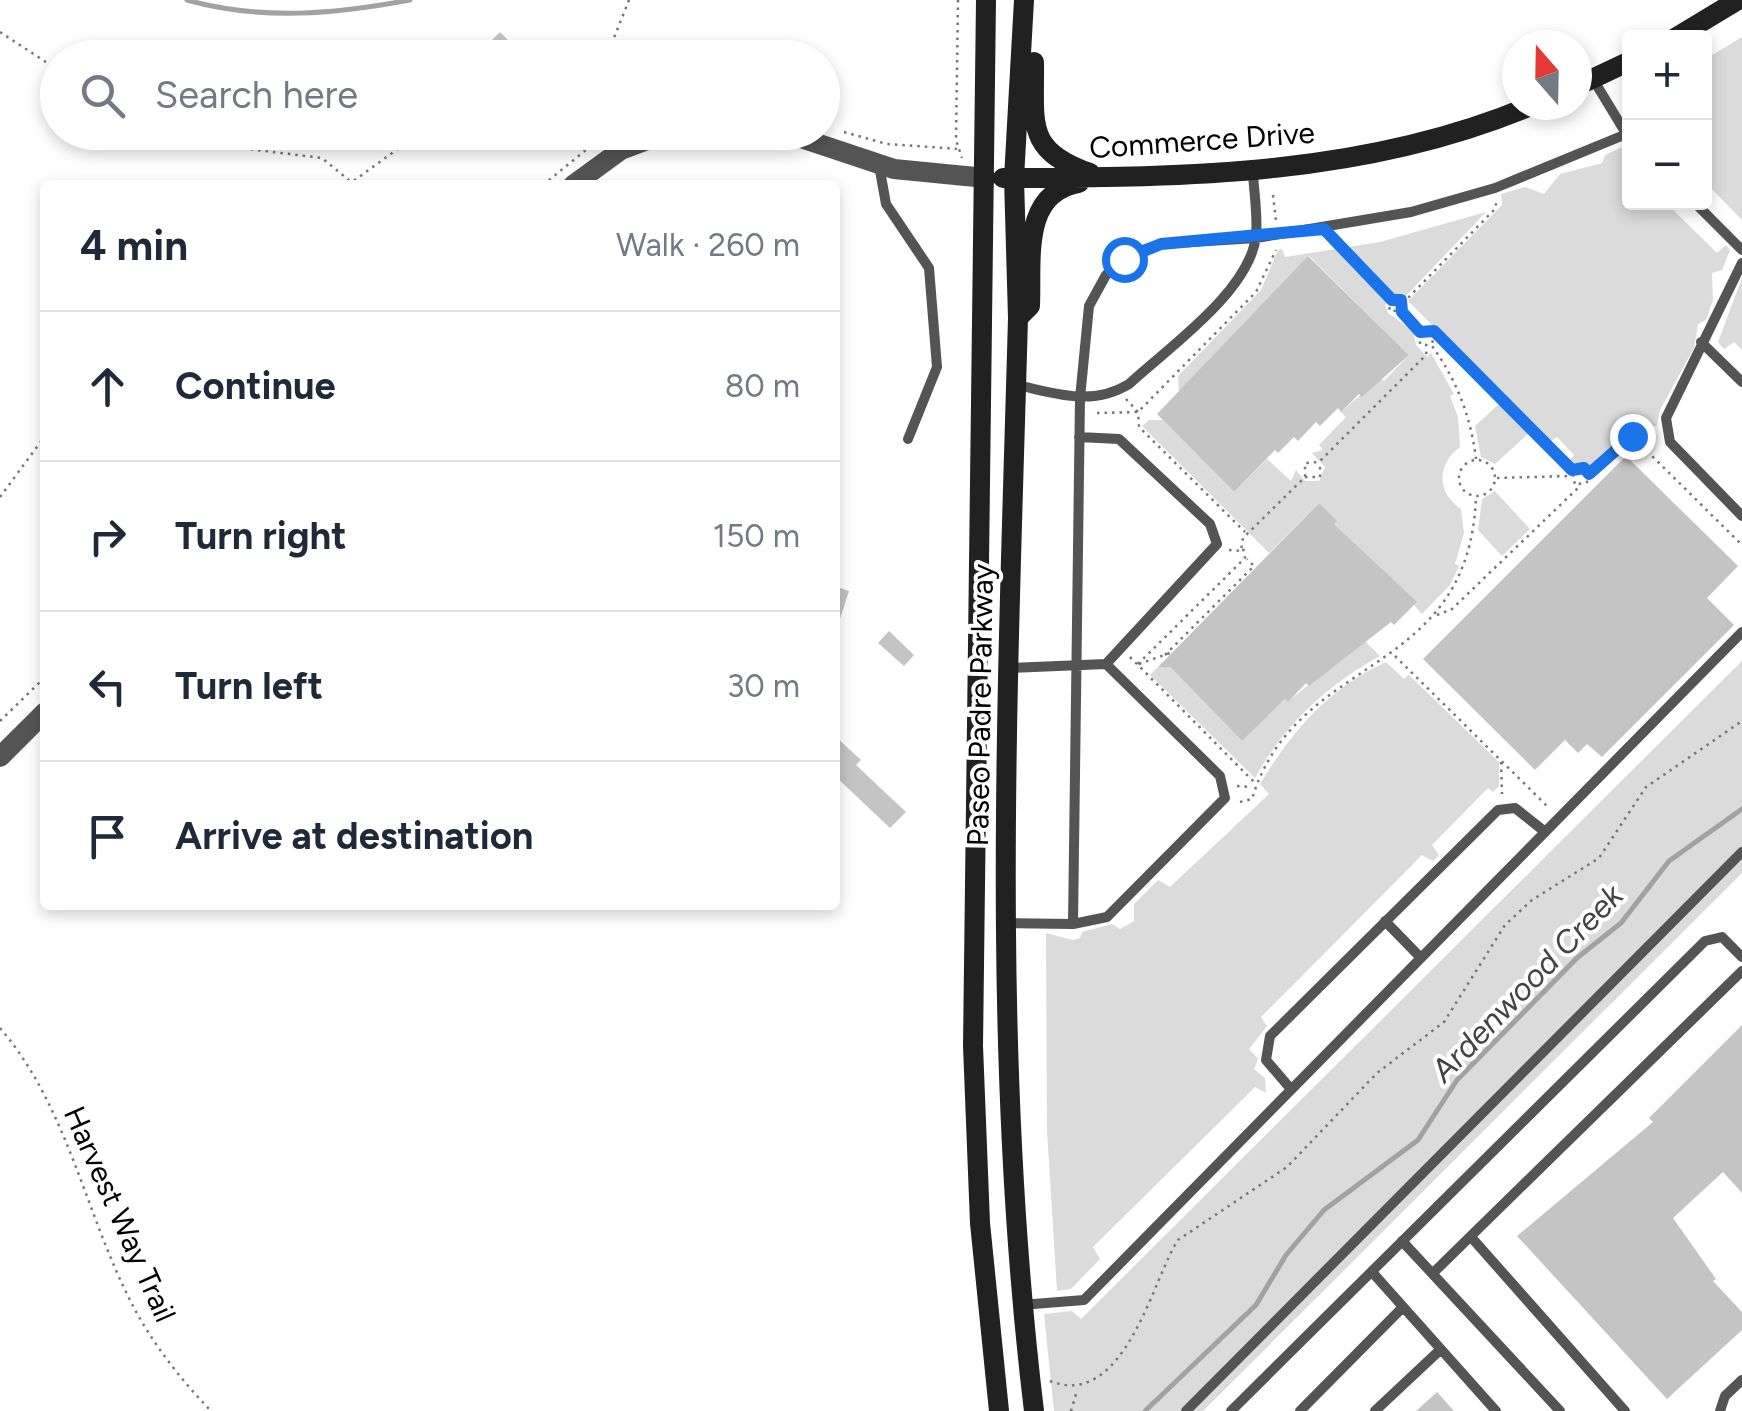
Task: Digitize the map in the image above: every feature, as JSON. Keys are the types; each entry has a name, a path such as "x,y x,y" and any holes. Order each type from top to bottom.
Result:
{"main road":[{"name":"Paseo Padre Parkway","path":"986,0 974,1046 980,1223 999,1411"},
{"name":"Paseo Padre Parkway","path":"1024,0 1014,178 1018,318 1007,923 1009,1133 1020,1305 1034,1411"},
{"path":"1688,30 1738,0"},
{"path":"1024,39 1034,49 1037,136 1060,162 1106,178"},
{"path":"1592,80 1622,65"},
{"name":"Commerce Drive","path":"986,178 1253,173 1344,160 1430,140 1502,116"},
{"path":"1018,318 1030,306 1034,218 1041,204 1061,186 1106,178"}],"street":[{"path":"580,180 621,150"},
{"path":"837,150 879,164 986,178"},
{"path":"0,757 40,717"}],"lane":[{"path":"1592,92 1622,131"},
{"path":"1073,924 1080,398 1090,306 1106,275 1134,253 1161,244 1256,238 1412,212 1495,188 1622,140"},
{"path":"879,164 886,204 929,268 937,368 908,439"},
{"path":"1016,385 1080,398 1118,390 1228,292 1244,272 1256,238 1253,173"},
{"path":"1702,210 1742,250"},
{"path":"1742,263 1666,418 1665,431 1670,442 1742,516"},
{"path":"1701,342 1742,382"},
{"path":"1010,668 1106,664 1214,549 1217,537 1210,524 1119,439 1079,437"},
{"path":"1020,1305 1084,1300 1742,632"},
{"path":"1007,923 1073,924 1110,914 1226,798 1220,776 1106,664"},
{"path":"1290,1088 1270,1067 1265,1044 1385,921 1503,808 1515,808 1544,831"},
{"path":"1186,1411 1742,852"},
{"path":"1385,921 1420,956"},
{"path":"1231,1411 1705,941 1722,938 1742,958"},
{"path":"1434,1273 1742,971"},
{"path":"1471,1238 1625,1411"},
{"path":"1402,1241 1560,1411"},
{"path":"1372,1272 1496,1411"},
{"path":"1300,1411 1403,1306"},
{"path":"1375,1411 1440,1350"},
{"path":"1720,1411 1724,1396 1742,1380"}],"path":[{"path":"613,40 629,0"},
{"path":"843,132 887,144 960,150 956,140 958,0"},
{"path":"0,32 40,58"},
{"path":"245,150 322,158 346,180"},
{"path":"355,180 396,150"},
{"path":"548,180 586,150"},
{"path":"1476,460 1466,410 1430,347 1420,344 1420,332 1402,312 1403,303 1495,209 1495,188"},
{"path":"1273,196 1277,228"},
{"path":"1324,229 1392,300 1403,303"},
{"path":"1098,413 1138,412 1256,292 1278,244"},
{"path":"1392,300 1392,313 1402,312"},
{"path":"1420,332 1431,329 1572,470"},
{"path":"1305,477 1305,463 1319,462 1426,355 1436,334"},
{"path":"1118,390 1138,412 1139,426 1248,534"},
{"path":"1436,615 1452,609 1588,482 1589,474 1639,432 1647,434 1650,441 1647,451"},
{"path":"1630,439 1636,453 1647,451"},
{"path":"0,497 40,443"},
{"path":"1647,451 1742,545"},
{"path":"1476,460 1492,467 1495,478 1490,491 1476,496 1461,486 1460,475 1466,464 1476,460"},
{"path":"1243,538 1305,477 1320,477 1319,462"},
{"path":"1572,470 1584,468 1589,474"},
{"path":"1570,476 1572,470"},
{"path":"1495,478 1570,476 1580,486"},
{"path":"1255,786 1242,783 1235,794 1249,802 1288,734 1313,707 1368,667 1394,654 1436,615 1468,559 1476,496"},
{"path":"1236,534 1243,538"},
{"path":"1165,655 1254,566 1246,558 1243,538"},
{"path":"1226,544 1233,552 1243,548"},
{"path":"1137,664 1246,558"},
{"path":"1121,648 1255,786"},
{"path":"1137,664 1173,652"},
{"path":"1394,654 1558,817"},
{"path":"0,722 40,682"},
{"path":"1112,1374 1148,1322 1170,1252 1178,1240 1287,1168 1377,1072 1444,1022 1506,926 1532,900 1599,858 1646,787 1742,721"},
{"path":"1501,761 1503,808"},
{"name":"Harvest Way Trail","path":"0,1028 42,1085 133,1306 162,1354 211,1411"},
{"path":"1030,1379 1046,1378 1062,1390"},
{"path":"1071,1411 1074,1394 1086,1394"}],"shaded area":[{"path":"1742,37 1742,220 1712,189 1712,55"},
{"path":"1622,147 1622,210 1673,210 1717,253 1726,245 1730,250 1722,270 1712,273 1713,300 1706,320 1698,324 1694,348 1660,410 1657,426 1632,426 1590,469 1573,467 1568,462 1574,455 1557,437 1550,442 1408,301 1502,205 1501,194 1525,187 1544,194 1560,174 1602,163 1605,155"},
{"path":"1486,212 1403,299 1391,297 1385,305 1388,313 1413,331 1416,345 1427,357 1431,353 1454,394 1450,396 1458,417 1460,447 1447,462 1442,479 1447,495 1461,509 1464,533 1455,564 1459,566 1450,585 1422,614 1414,605 1416,602 1334,524 1319,503 1269,553 1142,426 1149,420 1163,420 1234,492 1267,459 1291,481 1296,470 1305,481 1319,481 1325,467 1312,453 1323,450 1319,445 1346,417 1341,412 1380,378 1384,381 1409,355 1309,256 1179,392 1178,376 1261,290 1278,250 1282,249 1285,257 1380,242"},
{"path":"1742,278 1742,350 1734,342 1724,349 1718,342"},
{"path":"1500,403 1529,433 1495,464 1481,457 1475,426"},
{"path":"1495,491 1530,529 1502,556 1478,530 1482,499"},
{"path":"1365,641 1380,656 1308,708 1280,740 1255,778 1150,675 1158,667 1170,667 1242,741 1285,699 1288,701"},
{"path":"1742,661 1742,873 1203,1411 1054,1411 1044,1314 1072,1311 1081,1319"},
{"path":"1386,662 1404,679 1409,675 1499,762 1499,786 1493,792 1488,788 1432,845 1439,855 1433,861 1422,855 1261,1017 1267,1026 1249,1049 1258,1059 1254,1069 1265,1078 1266,1093 1255,1087 1093,1247 1100,1259 1071,1289 1057,1291 1047,1131 1046,933 1073,940 1080,938 1082,932 1112,924 1120,929 1134,921 1134,904 1158,880 1170,887 1269,794 1260,784 1285,746 1314,713 1347,685"}],"building":[{"path":"500,32 508,40 492,40"},
{"path":"1308,256 1409,355 1341,412 1338,408 1320,426 1316,422 1298,441 1294,437 1278,453 1275,450 1234,492 1157,414"},
{"path":"1626,456 1738,566 1707,598 1734,625 1602,757 1587,744 1578,753 1565,740 1535,770 1423,659"},
{"path":"1319,503 1337,521 1334,524 1417,602 1394,625 1391,622 1309,686 1306,683 1288,702 1285,699 1242,741 1170,667 1158,667"},
{"path":"840,588 849,591 840,619"},
{"path":"889,631 914,655 904,666 878,643"},
{"path":"840,741 861,760 856,765 906,812 890,828 840,781"},
{"path":"1742,1025 1742,1193 1723,1172 1673,1218 1716,1279 1713,1281 1742,1312 1742,1330 1667,1399 1517,1236 1653,1122 1649,1118"},
{"path":"1437,1392 1454,1411 1416,1411"}],"waterway":[{"path":"187,0 271,13 354,9 410,0"},
{"name":"Ardenwood Creek","path":"1145,1411 1256,1305 1286,1255 1324,1210 1418,1140 1457,1080 1577,958 1621,923 1669,861 1742,809"}],"route":[{"path":"1124,259 1161,244 1324,229 1392,300 1401,300 1402,312 1420,332 1427,328 1434,331 1572,470 1580,467 1589,474 1632,436"}]}
